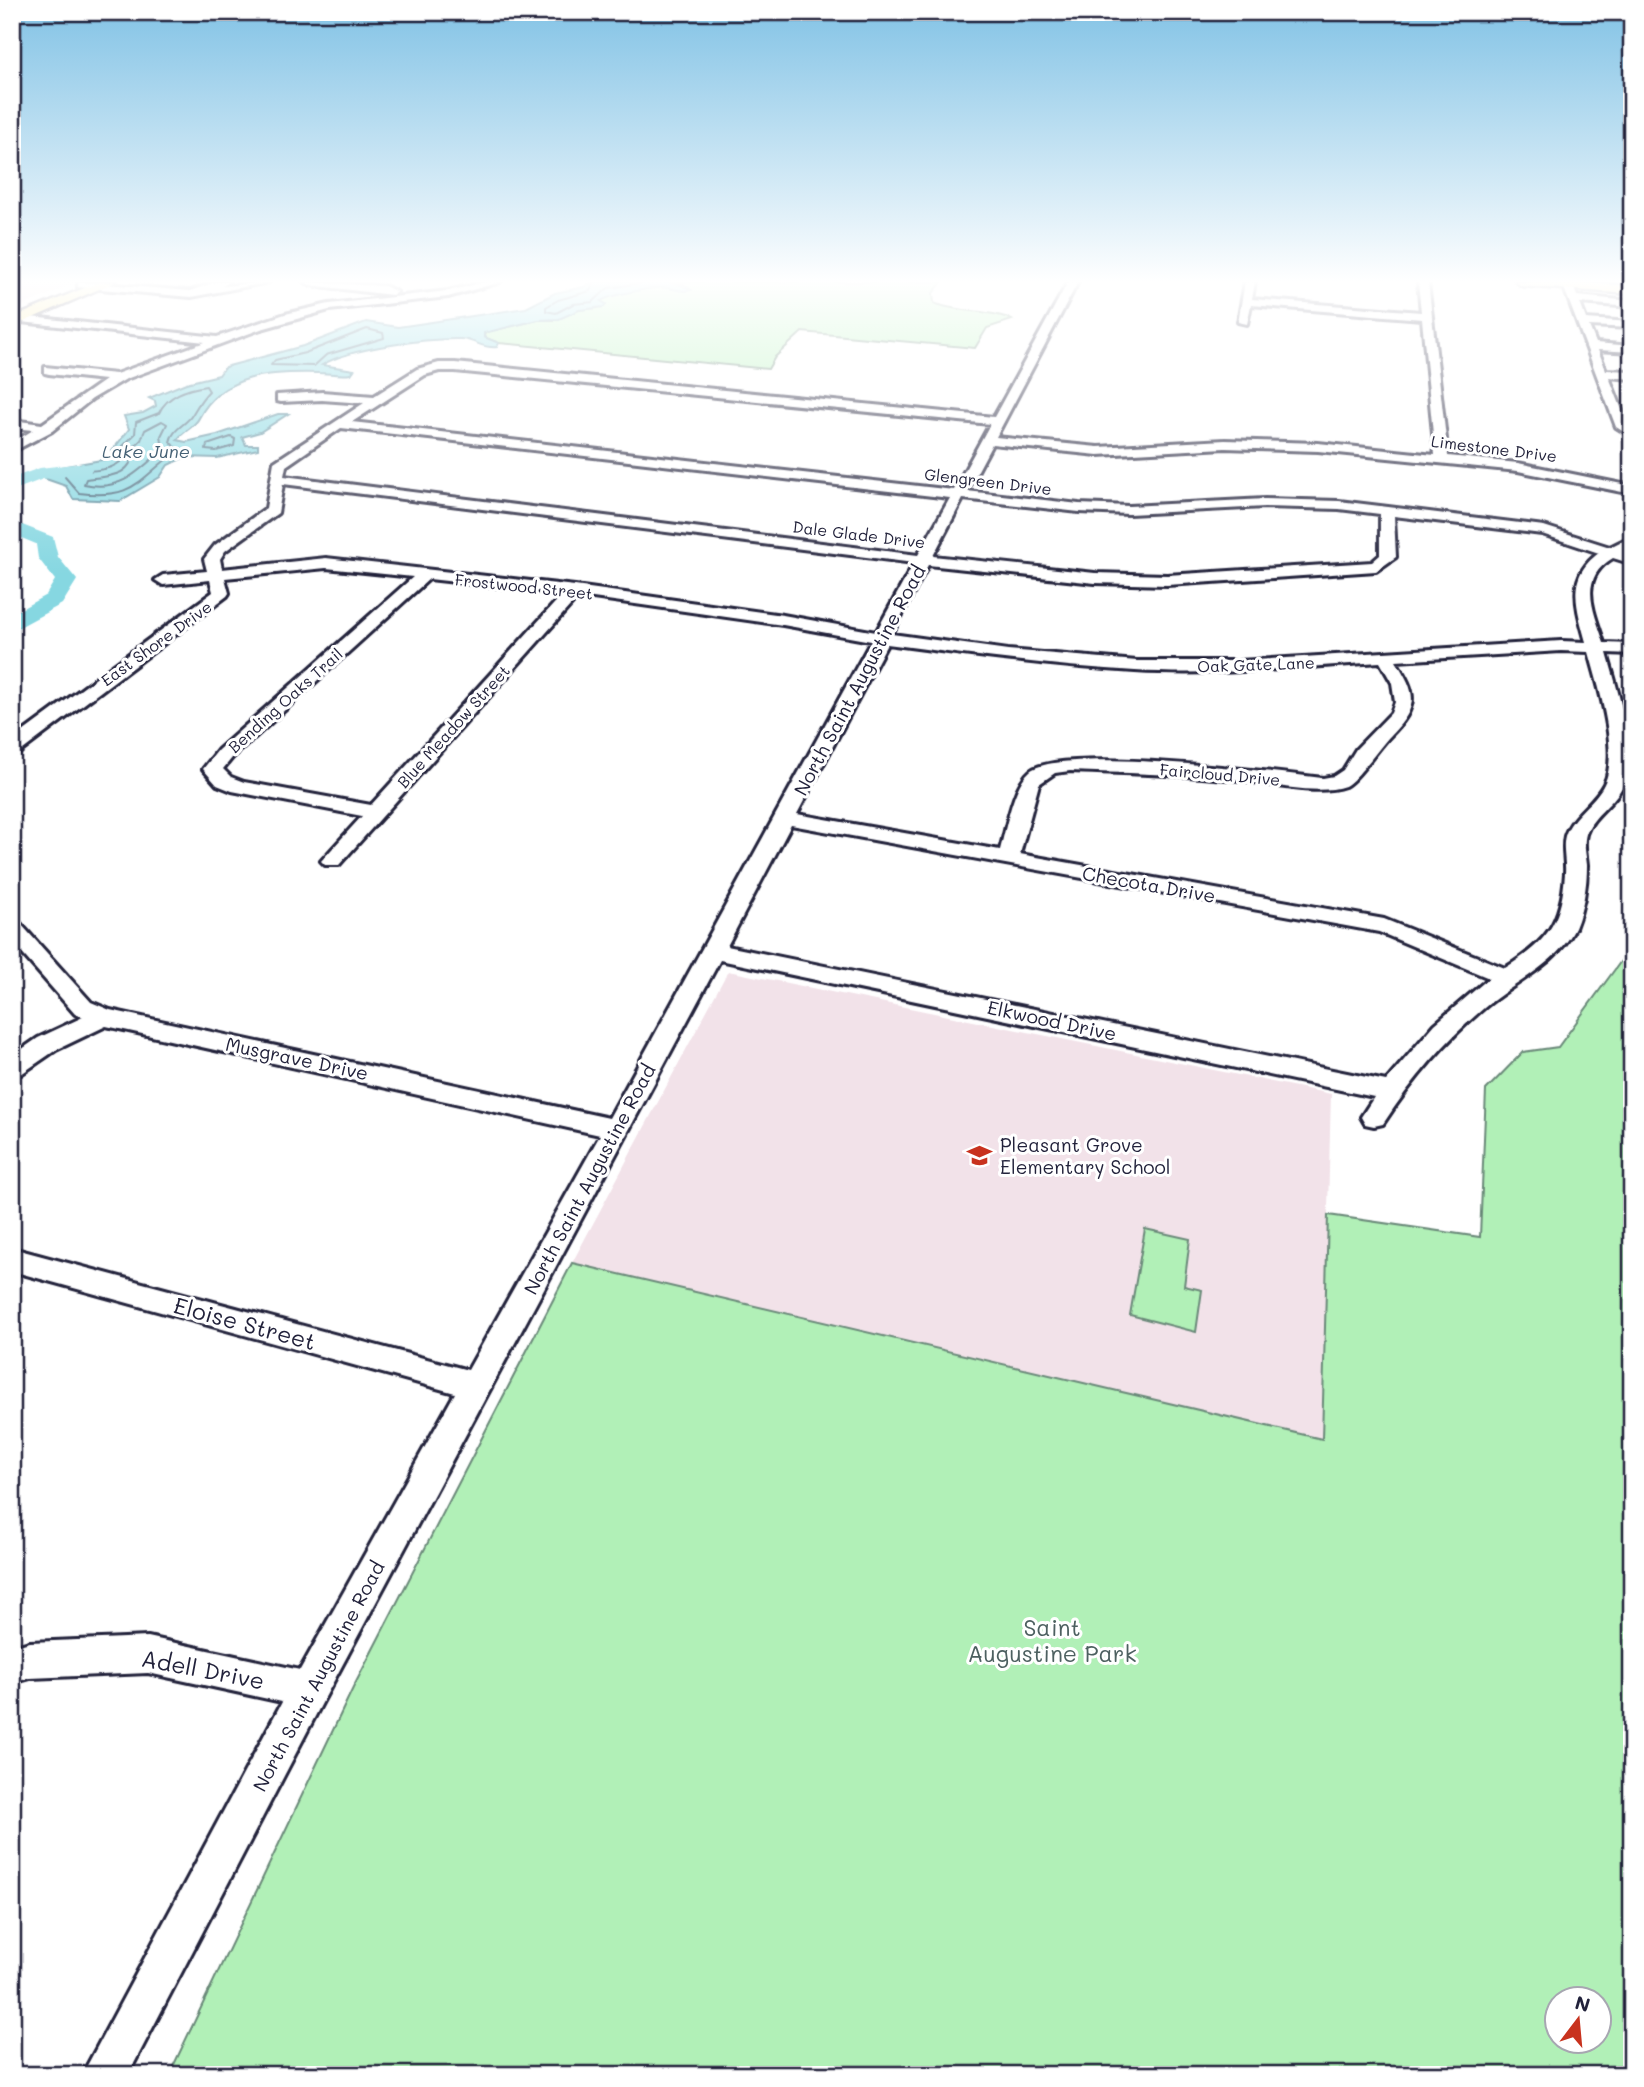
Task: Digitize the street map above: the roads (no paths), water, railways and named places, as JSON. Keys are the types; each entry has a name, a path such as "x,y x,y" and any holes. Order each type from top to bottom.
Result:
{"street":[{"path":"12,448 47,428 86,396 115,379"},
{"name":"East Shore Drive","path":"12,749 213,602 221,593 212,559 220,548 273,510 279,465 337,424 409,379"},
{"name":"Limestone Drive","path":"546,379 992,431 1098,451 1201,436 1225,444 1318,447 1442,458 1553,472 1632,489"},
{"name":"North Saint Augustine Road","path":"104,2075 1020,379"},
{"path":"1433,379 1442,458"},
{"path":"1606,379 1622,427 1629,432"},
{"path":"281,398 322,396 375,400"},
{"path":"1614,401 1632,403"},
{"path":"12,424 47,428"},
{"name":"Glengreen Drive","path":"337,424 1055,506 1116,510 1265,503 1339,505 1387,510 1532,527 1632,559"},
{"name":"Dale Glade Drive","path":"277,479 1037,574 1167,580 1358,569 1383,564 1388,557 1387,510"},
{"path":"1374,1117 1424,1048 1507,977 1552,946 1559,935 1573,891 1574,843 1581,823 1615,784 1619,771 1615,722 1583,601 1582,584 1585,573 1592,566 1632,540"},
{"name":"Frostwood Street","path":"163,580 217,572 326,563 575,591 783,620 882,638"},
{"name":"Bending Oaks Trail","path":"376,812 239,787 224,781 213,769 225,754 425,575"},
{"name":"Blue Meadow Street","path":"332,861 575,591"},
{"name":"Oak Gate Lane","path":"882,638 1007,655 1137,666 1239,666 1515,647 1596,646 1632,649"},
{"name":"Faircloud Drive","path":"1007,858 1030,783 1038,773 1052,767 1070,765 1187,770 1322,784 1340,781 1350,774 1363,753 1400,715 1404,702 1401,683 1385,657"},
{"name":"Checota Drive","path":"784,818 1384,926 1507,977"},
{"name":"Musgrave Drive","path":"12,928 83,1008 104,1017 616,1129"},
{"name":"Elkwood Drive","path":"713,951 1391,1091"},
{"path":"12,1068 47,1044 104,1017"},
{"name":"Eloise Street","path":"12,1259 477,1386"},
{"name":"Adell Drive","path":"12,1665 30,1660 148,1655 310,1690"}],"water":[{"name":"Lake June","path":"201,379 247,379 221,392 209,403 192,427 177,440 186,442 217,435 278,414 288,414 260,432 242,437 246,445 258,445 258,449 217,458 185,457 168,465 160,477 120,501 73,499 66,486 46,479 36,471 119,457 112,451 129,429 124,416 143,413 156,406 155,401 149,398"}],"waterway":[{"path":"12,485 40,474 83,469"},
{"path":"12,527 46,541 48,558 66,580 54,599 12,624"}],"place":[{"name":"Pleasant Grove Elementary School","path":"980,1155"}],"park label":[{"name":"Saint Augustine Park","path":"1052,1640"}]}
